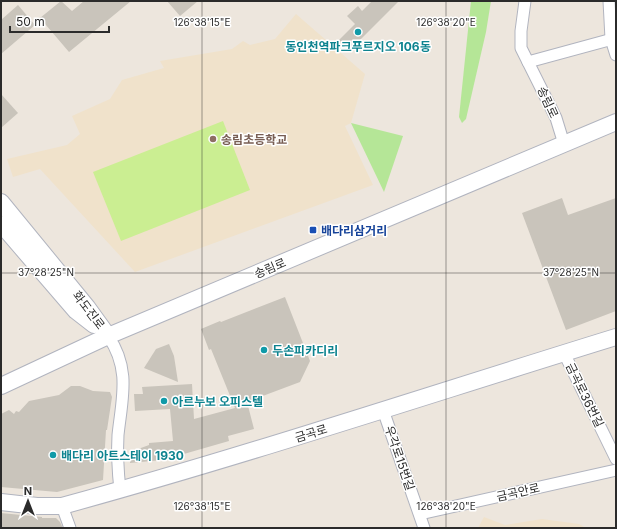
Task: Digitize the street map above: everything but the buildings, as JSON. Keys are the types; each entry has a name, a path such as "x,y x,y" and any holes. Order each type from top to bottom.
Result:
{"street":[{"name":"송림로","path":"525,1 520,39 521,48 556,118 564,144"},
{"path":"609,1 616,55"},
{"path":"528,62 613,39"},
{"name":"송림로","path":"1,386 108,336 616,122"},
{"name":"화도진로","path":"1,202 87,306 108,336"},
{"name":"화도진로","path":"1,224 76,311 108,336"},
{"path":"108,336 115,346 122,366 124,388 117,462 120,490"},
{"name":"금곡로","path":"1,502 37,506 62,506 120,490 383,410 616,336"},
{"name":"금곡로36번길","path":"564,353 616,459"},
{"name":"우각로15번길","path":"383,410 424,528"},
{"name":"금곡안로","path":"420,514 616,470"},
{"path":"62,506 70,528"}],"shaded area":[{"name":"송림초등학교","path":"296,14 365,74 351,123 345,126 373,185 135,272 40,169 13,177 7,159 67,145 80,134 72,116 110,99 122,80 164,68 160,61 232,49 243,41 250,45 275,39"},
{"path":"484,517 505,525 542,519 579,524 586,528 478,528"}],"green space":[{"path":"471,1 491,1 486,32 466,119 462,123 459,117"},
{"path":"223,121 250,190 121,241 93,172"},
{"path":"351,123 403,136 384,192"}],"place":[{"name":"동인천역파크푸르지오 106동","path":"358,32"},
{"name":"송림초등학교","path":"213,139"},
{"name":"배다리삼거리","path":"313,230"},
{"name":"두손피카디리","path":"264,350"},
{"name":"아르누보 오피스텔","path":"164,401"},
{"name":"배다리 아트스테이 1930","path":"53,455"}]}
